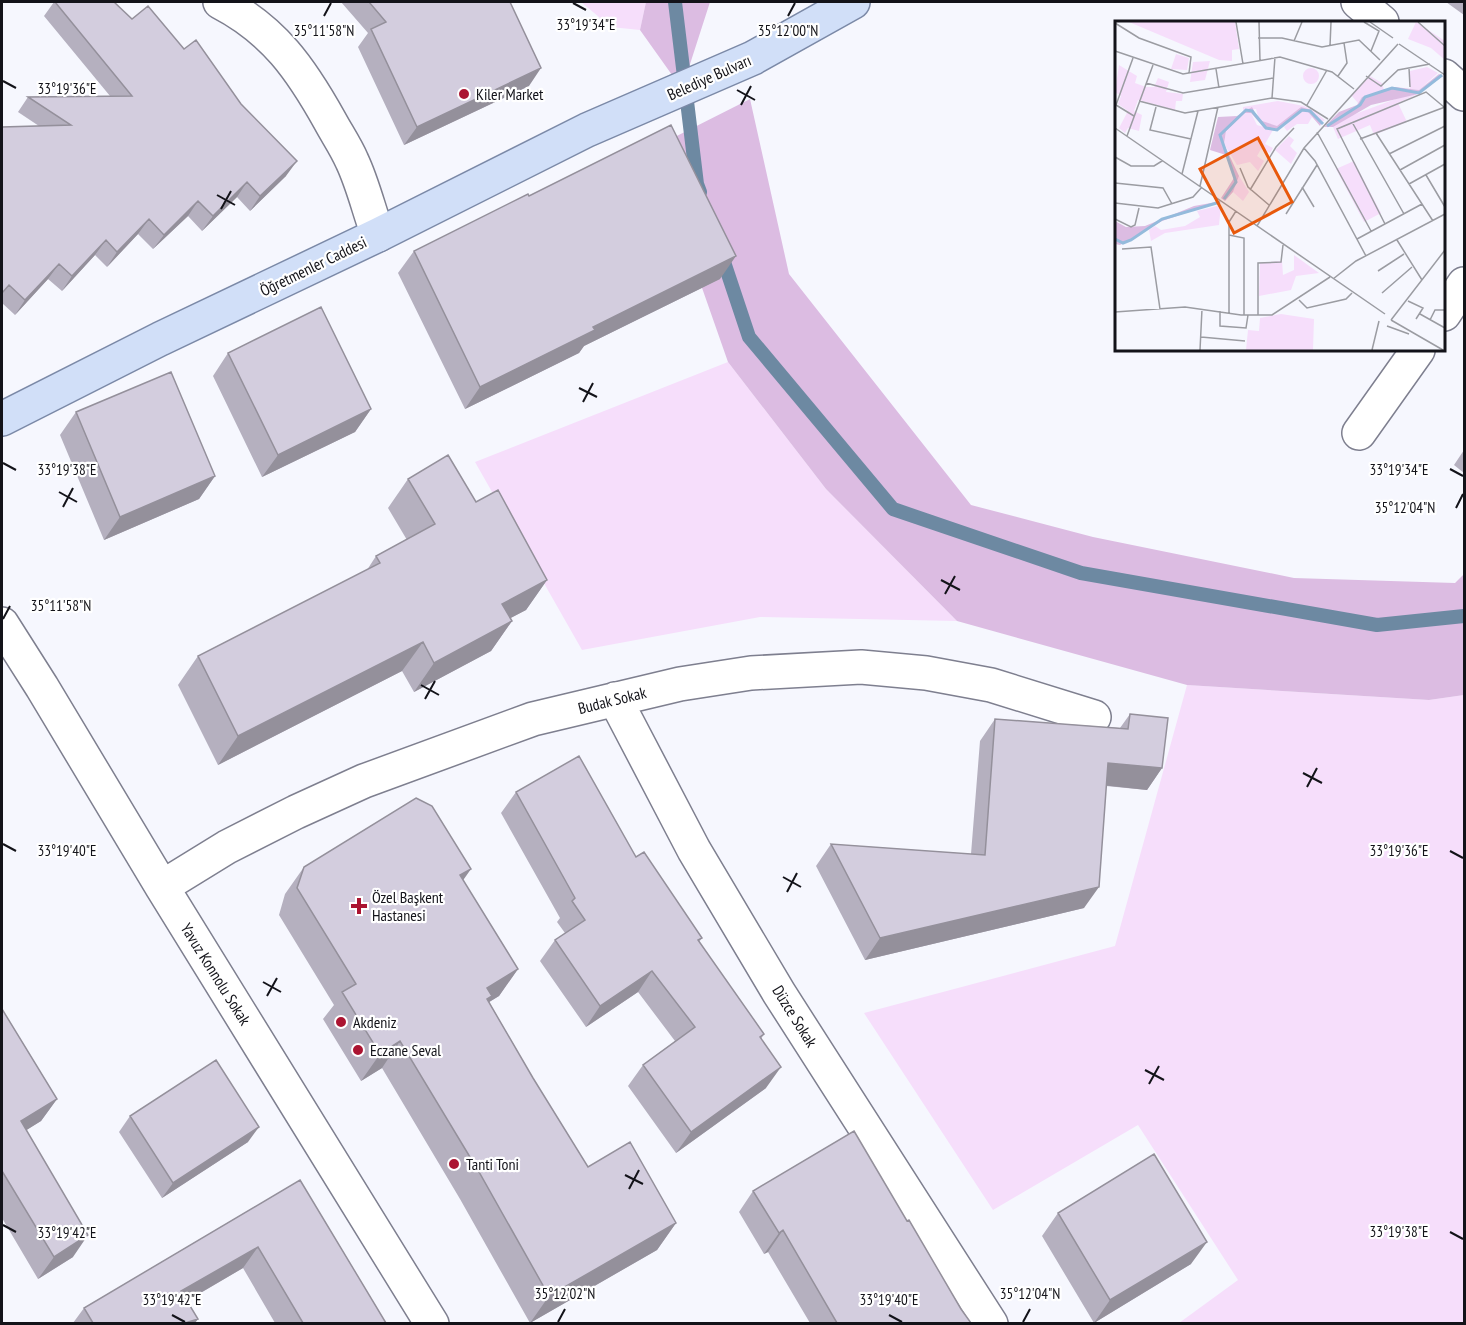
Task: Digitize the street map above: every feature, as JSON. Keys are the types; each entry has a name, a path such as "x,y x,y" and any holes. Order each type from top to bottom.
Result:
{"main road":[{"name":"Belediye Bulvarı","path":"625,113 753,58 853,2"},
{"name":"Öğretmenler Caddesi","path":"2,419 160,339 625,113"}],"street":[{"path":"220,2 244,16 280,46 310,85 352,162 378,235"},
{"path":"1358,2 1381,21"},
{"path":"1445,78 1464,94"},
{"path":"1445,311 1464,284"},
{"path":"1359,433 1417,351"},
{"name":"Yavuz Konnolu Sokak","path":"2,624 432,1323"},
{"name":"Budak Sokak","path":"162,887 227,847 364,781 533,719 680,684 751,673 861,667 926,674 991,685 1094,717"},
{"name":"Düzce Sokak","path":"615,699 694,850 780,993 991,1323"}],"shaded area":[{"path":"581,2 646,2 640,30 611,27"},
{"path":"646,2 710,2 682,89 640,30"},
{"path":"750,99 789,274 971,505 1093,537 1294,578 1455,583 1464,574 1464,695 1429,700 1187,685 957,621 826,489 728,362 653,148"},
{"path":"728,362 826,489 957,621 760,617 582,650 475,462"},
{"path":"1187,685 1429,700 1464,695 1464,1323 1179,1323 1238,1280 1138,1125 993,1210 864,1013 1115,946"}],"building":[{"path":"55,2 114,2 132,19 148,6 184,49 196,40 241,104 297,161 260,196 247,182 213,216 198,201 164,235 149,219 117,252 106,240 72,276 59,264 25,300 9,285 2,293 2,127 71,125 28,97 132,96"},
{"path":"369,2 510,2 541,68 417,127 371,29 386,22"},
{"path":"671,125 736,256 593,327 595,330 480,387 414,251"},
{"path":"321,307 371,409 278,455 228,353"},
{"path":"171,372 215,476 120,517 76,412"},
{"path":"448,455 476,502 498,490 547,580 502,604 512,621 434,663 423,642 238,736 198,656 380,563 376,556 435,524 408,479"},
{"path":"1130,714 1168,718 1162,768 1108,763 1099,887 880,938 831,844 985,855 995,719 1128,729"},
{"path":"579,756 636,857 644,852 702,938 698,940 764,1034 760,1037 781,1067 691,1132 643,1065 695,1027 652,971 600,1006 555,940 585,920 572,901 575,898 516,792"},
{"path":"416,798 432,806 471,869 460,875 518,969 487,988 492,996 487,999 533,1078 588,1167 630,1142 676,1223 549,1296 479,1172 400,1041 380,1054 342,992 356,984 297,888 304,867"},
{"path":"2,1009 57,1099 21,1121 88,1235 54,1257 2,1171"},
{"path":"216,1060 259,1127 173,1183 130,1116"},
{"path":"854,1131 971,1323 837,1323 783,1230 779,1233 753,1191"},
{"path":"1154,1154 1207,1242 1110,1300 1058,1213"},
{"path":"300,1180 386,1323 303,1323 258,1247 181,1291 198,1319 185,1323 93,1323 84,1308"}],"waterway":[{"path":"675,2 697,184 700,192"},
{"path":"721,253 749,337 893,509 1081,573 1377,625 1464,616"}],"place":[{"name":"Kiler Market","path":"464,94"},
{"name":"Özel Başkent Hastanesi","path":"359,906"},
{"name":"Akdeniz","path":"341,1022"},
{"name":"Eczane Seval","path":"358,1050"},
{"name":"Tanti Toni","path":"454,1164"}]}
